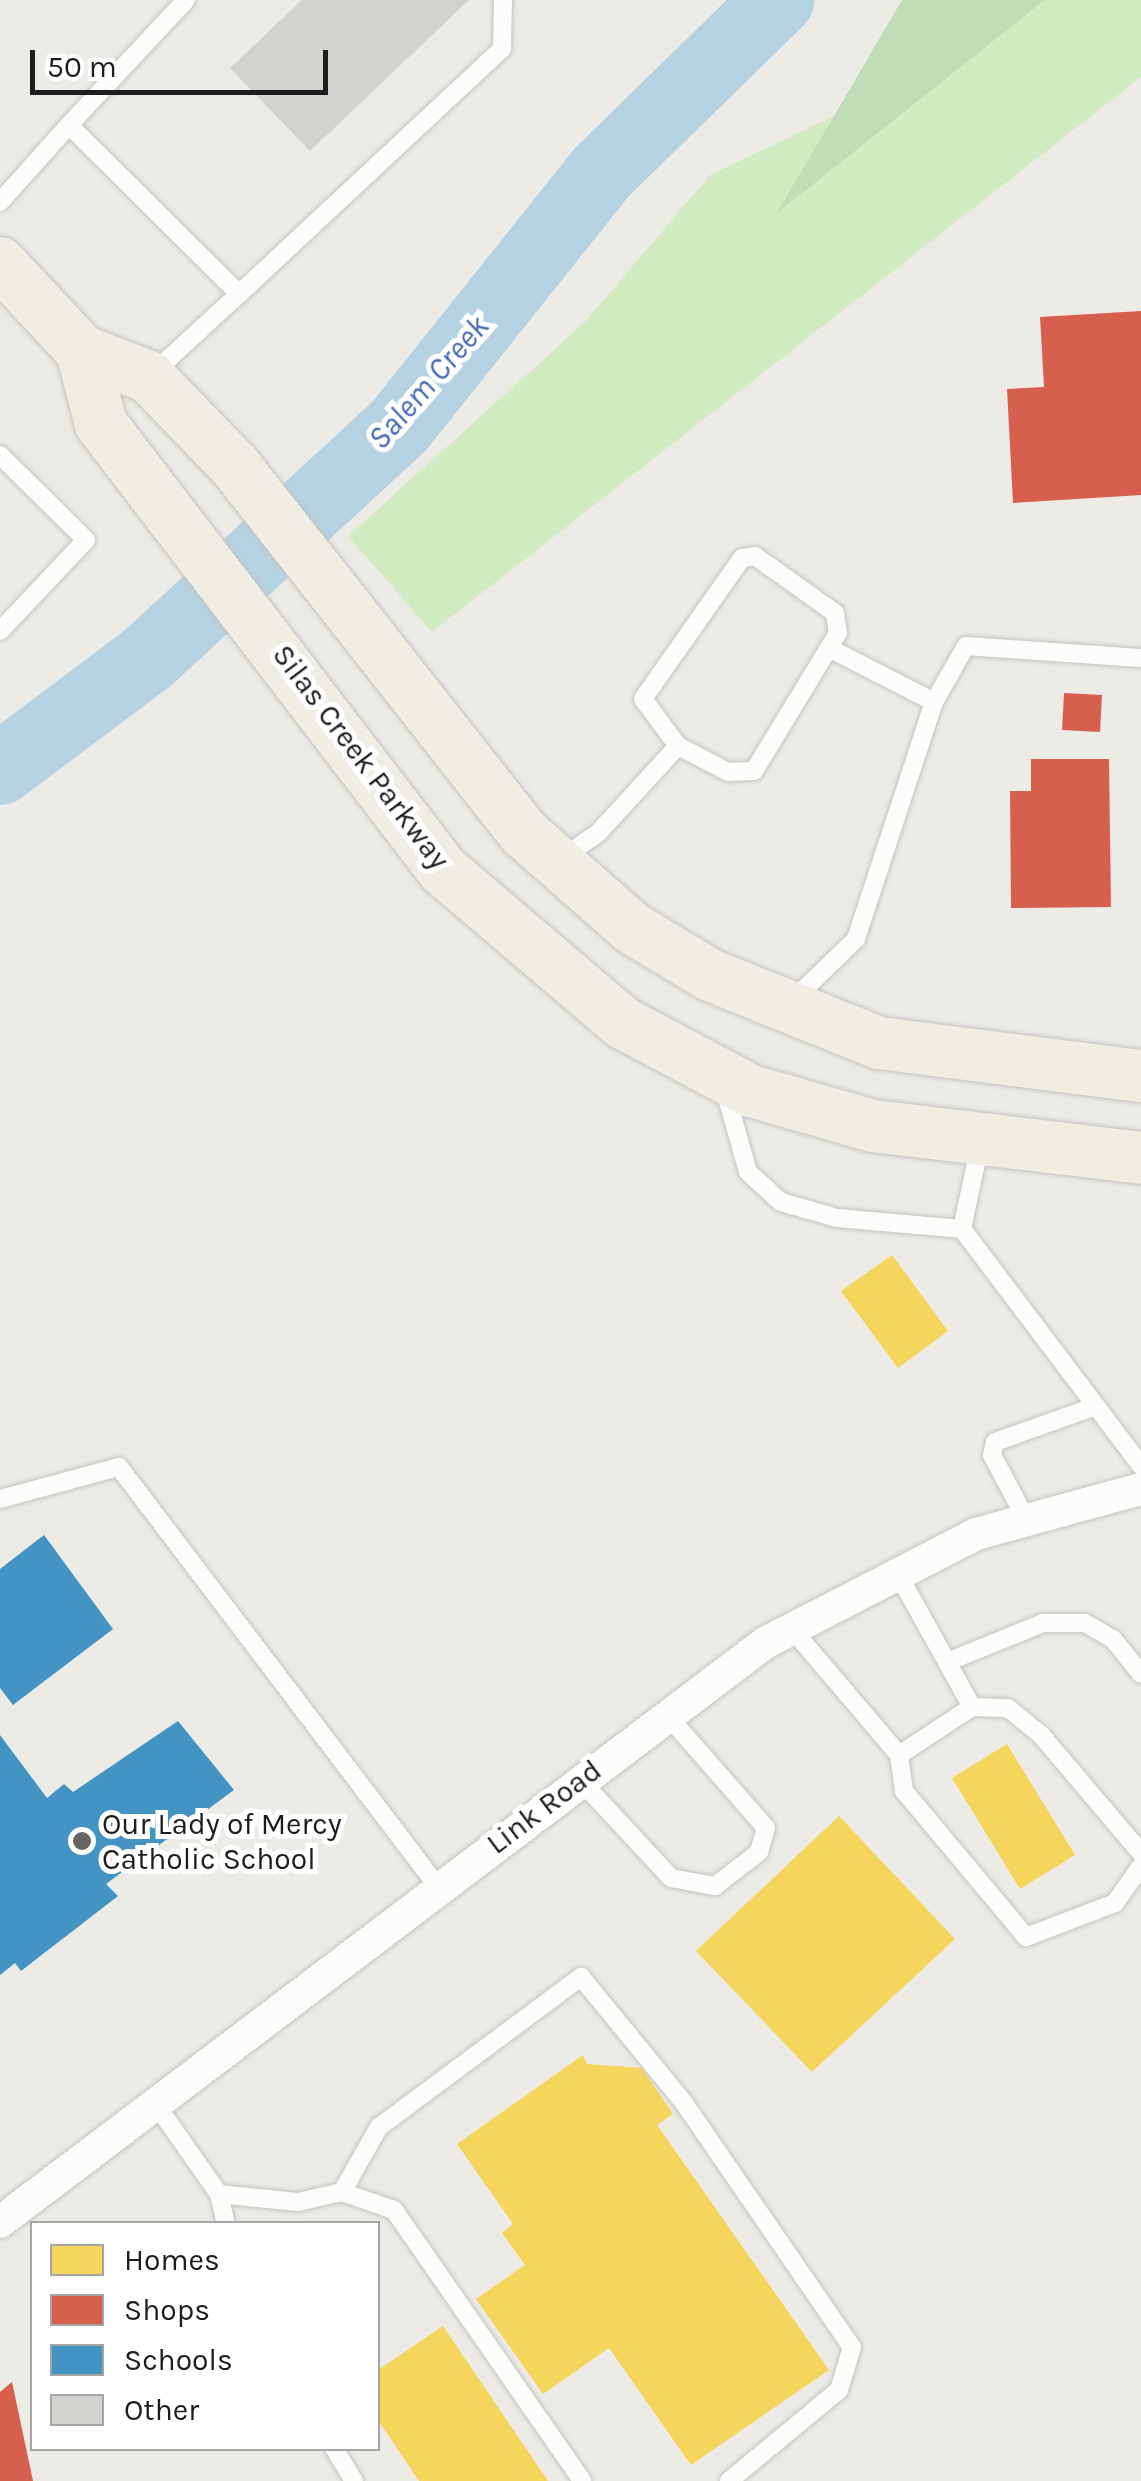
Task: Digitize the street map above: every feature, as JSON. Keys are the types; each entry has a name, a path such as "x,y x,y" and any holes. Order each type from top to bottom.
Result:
{"main road":[{"name":"Silas Creek Parkway","path":"0,262 82,351 149,377 235,466 554,864 632,928 783,1009 949,1059 1141,1076"},
{"name":"Silas Creek Parkway","path":"82,351 101,424 308,684 443,870 623,1024 723,1076 873,1126 980,1143 1141,1158"}],"street":[{"name":"Link Road","path":"0,2222 580,1780 791,1628 897,1572 1024,1517 1141,1489"}],"lane":[{"path":"0,202 186,0"},
{"path":"149,377 502,49 504,0"},
{"path":"70,124 239,294"},
{"path":"0,455 86,540 0,631"},
{"path":"756,556 835,614 829,648 754,771 728,772 678,746 643,699 742,558 756,556"},
{"path":"783,1009 856,939 934,702 966,646 1141,658"},
{"path":"829,648 934,702"},
{"path":"554,864 598,833 678,746"},
{"path":"723,1076 748,1172 781,1202 837,1218 962,1229 1141,1466"},
{"path":"962,1229 980,1143"},
{"path":"1024,1517 992,1455 995,1442 1096,1406"},
{"path":"0,1499 119,1467 438,1887"},
{"path":"897,1572 972,1707"},
{"path":"948,1662 1043,1622 1085,1622 1114,1639 1141,1674"},
{"path":"791,1628 899,1755 904,1790 1026,1936 1115,1903 1141,1866"},
{"path":"899,1755 972,1707 1008,1708 1041,1735 1141,1854"},
{"path":"580,1780 671,1878 716,1886 759,1852 766,1828 667,1715"},
{"path":"342,2192 379,2127 581,1977 684,2103 852,2346 839,2390 820,2410 729,2481"},
{"path":"155,2103 220,2194 225,2221"},
{"path":"220,2194 298,2202 342,2192 394,2210 582,2481"},
{"path":"336,2451 354,2481"}],"green space":[{"path":"902,0 1045,0 776,214 834,116"},
{"path":"1045,0 1141,0 1141,77 432,632 348,536 586,321 710,175 834,116 779,212"}],"building: Homes":[{"path":"892,1255 948,1331 898,1368 841,1291"},
{"path":"1007,1744 1075,1855 1020,1889 952,1778"},
{"path":"839,1816 955,1939 812,2072 696,1951"},
{"path":"583,2055 587,2064 642,2068 673,2114 657,2125 829,2370 691,2465 609,2348 543,2394 476,2299 525,2265 502,2233 513,2224 457,2144"},
{"path":"443,2326 548,2481 419,2481 380,2423 380,2369"}],"building: Shops":[{"path":"1141,311 1141,495 1013,503 1007,389 1044,387 1040,317"},
{"path":"1064,693 1102,695 1100,732 1062,730"},
{"path":"1031,759 1109,759 1111,907 1011,908 1010,791 1031,791"},
{"path":"12,2382 33,2481 0,2481 0,2392"}],"building: Schools":[{"path":"44,1535 113,1629 13,1705 0,1688 0,1569"},
{"name":"Our Lady of Mercy Catholic School","path":"178,1721 234,1790 106,1884 118,1896 21,1971 15,1963 0,1975 0,1735 47,1798 64,1784 73,1792"}],"building: Other":[{"path":"302,0 469,0 310,151 230,68"}],"waterway":[{"name":"Salem Creek","path":"0,769 149,657 400,425 603,171 778,0"}],"place":[{"name":"Our Lady of Mercy Catholic School","path":"82,1841"}]}
